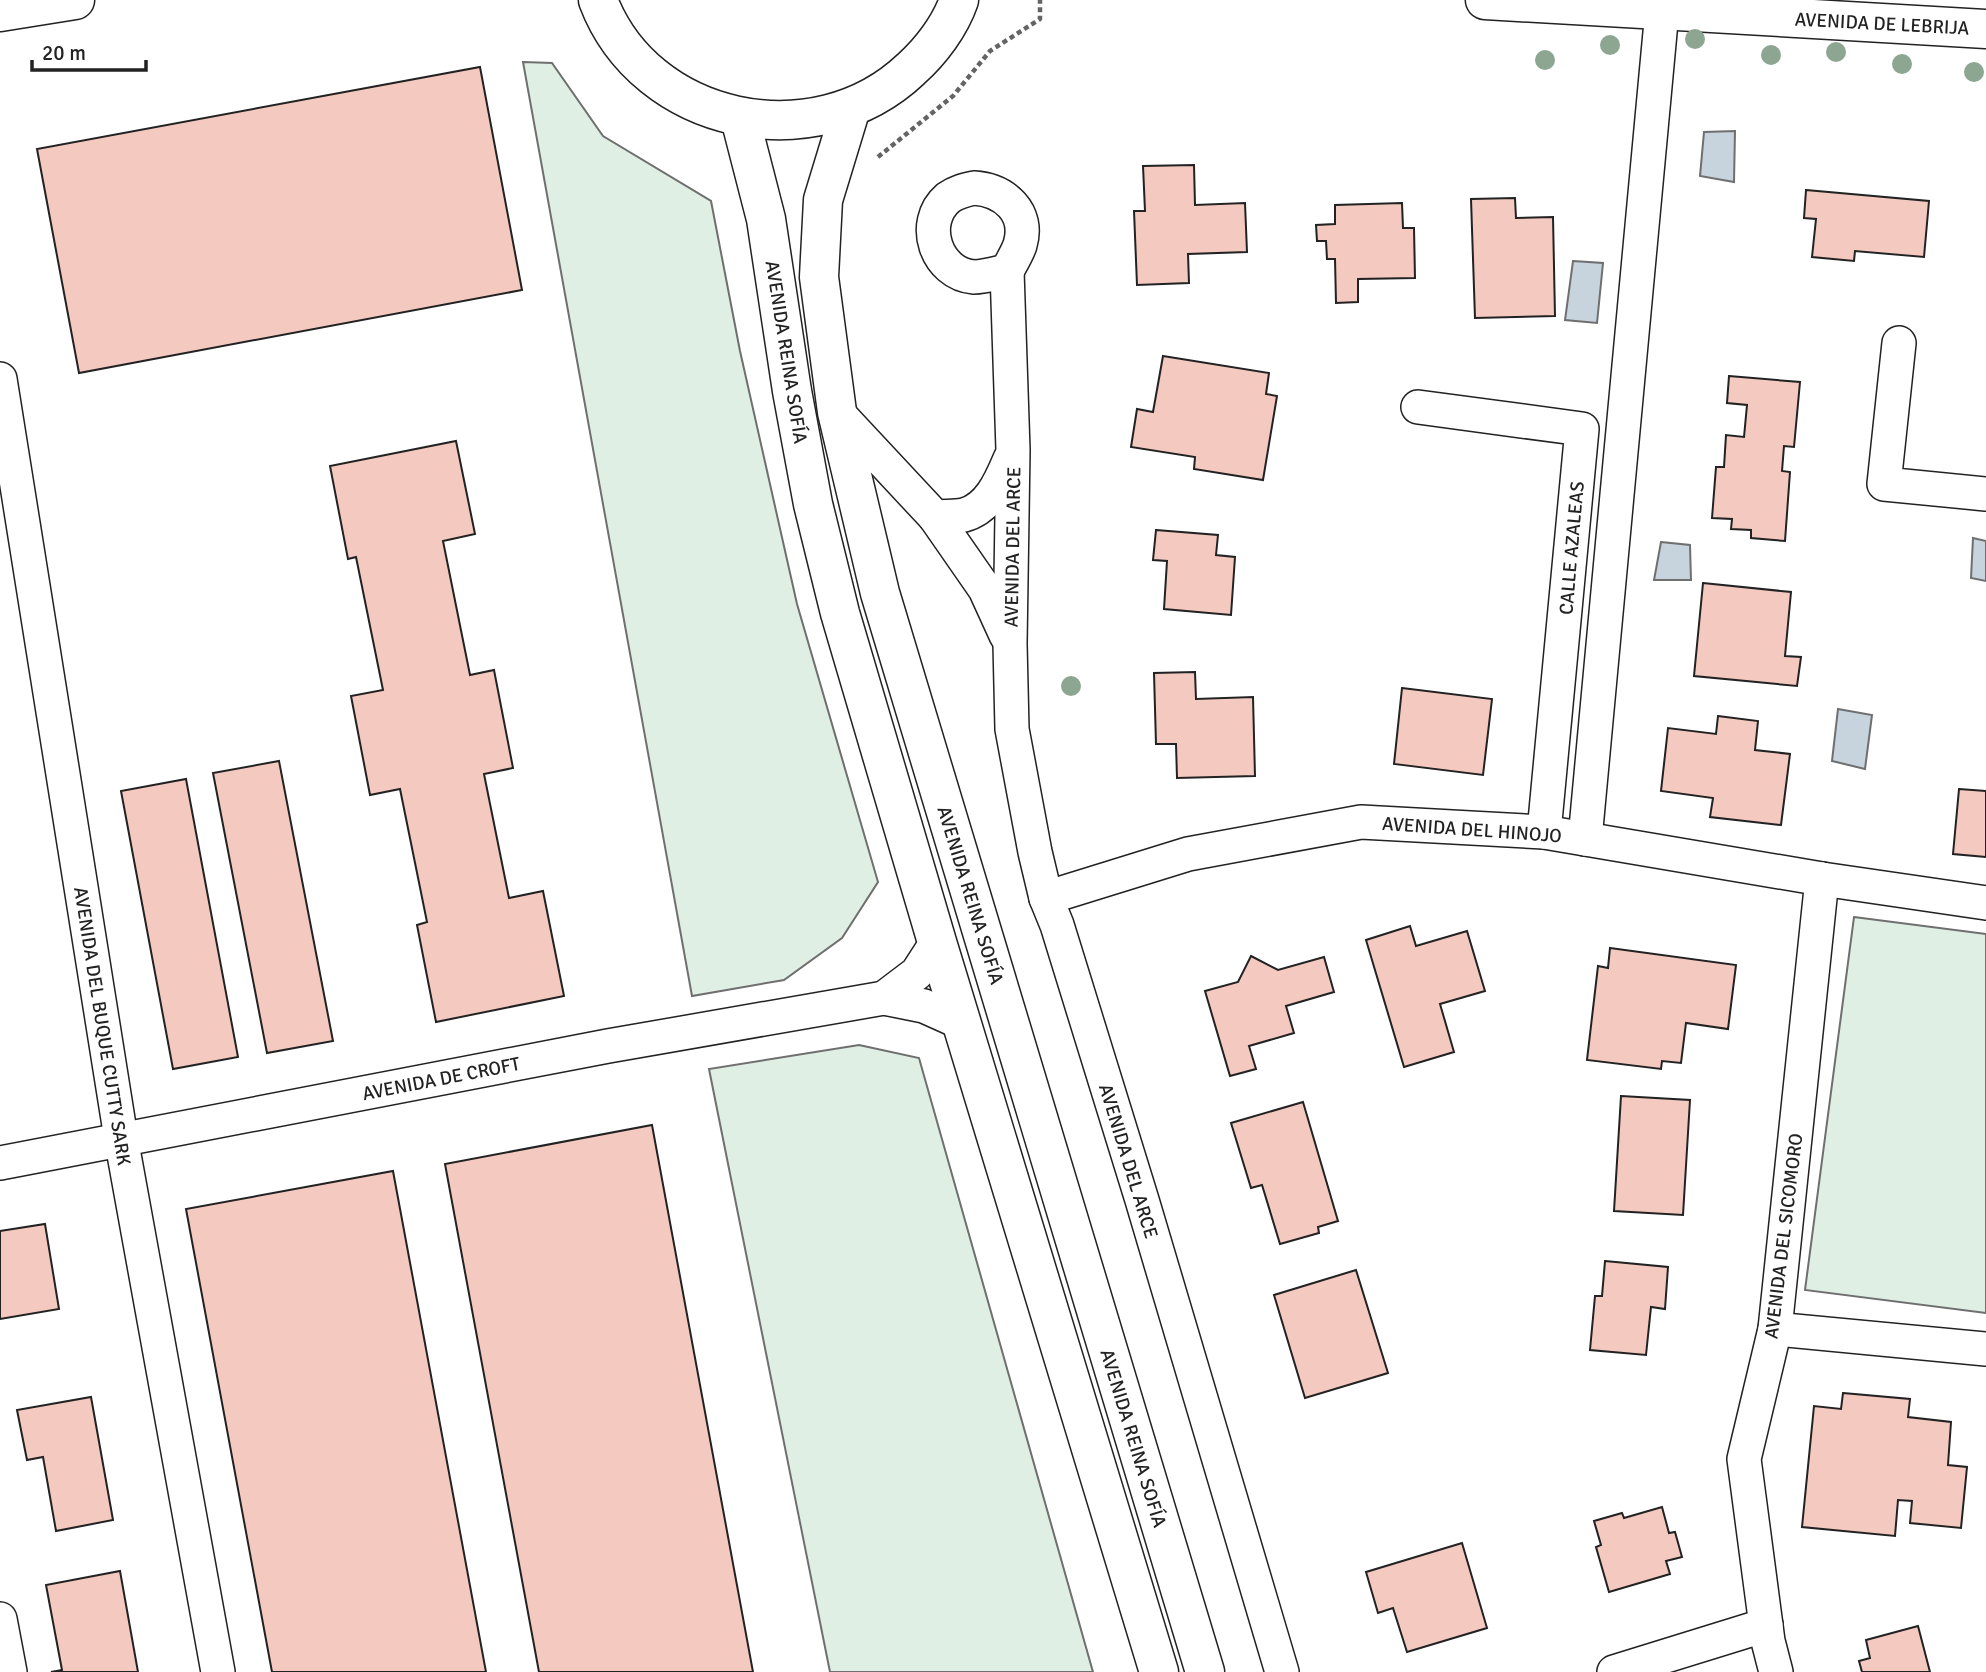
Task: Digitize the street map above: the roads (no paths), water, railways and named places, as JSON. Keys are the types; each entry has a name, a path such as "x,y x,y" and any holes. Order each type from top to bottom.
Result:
{"main road":[{"path":"0,12 75,0"},
{"path":"598,0 604,15 628,52 660,82 698,105 740,118 796,121 851,108 878,95 902,78 923,58 962,3"},
{"name":"AVENIDA DE LEBRIJA","path":"1485,0 1986,29"},
{"name":"AVENIDA REINA SOFÍA","path":"851,108 823,200 820,264 837,412 880,593 1205,1672"},
{"name":"AVENIDA REINA SOFÍA","path":"740,118 766,219 792,391 813,503 840,613 1159,1672"}],"street":[{"path":"1586,839 1662,11"},
{"name":"AVENIDA DEL ARCE","path":"1007,271 1013,450 1010,644 1012,729 1035,852 1046,898 1058,925 1138,1186 1282,1672"},
{"path":"1899,342 1884,484 1986,494"},
{"name":"AVENIDA DEL BUQUE CUTTY SARK","path":"0,379 121,1138 218,1672"},
{"name":"CALLE AZALEAS","path":"1418,407 1582,429 1544,832"},
{"name":"AVENIDA DEL ARCE","path":"837,412 935,517 985,589 1010,644"},
{"name":"AVENIDA DEL ARCE","path":"935,517 966,515 989,499 1000,482 1013,450"},
{"name":"AVENIDA DEL HINOJO","path":"1046,898 1188,854 1362,822 1544,832 1822,879 1986,903"},
{"name":"AVENIDA DEL SICOMORO","path":"1776,1672 1766,1625 1744,1459 1775,1329 1822,879"},
{"name":"AVENIDA DE CROFT","path":"884,998 917,973 937,942"},
{"name":"AVENIDA DE CROFT","path":"0,1163 608,1046 884,998 924,1006 962,1023"},
{"path":"1775,1329 1986,1349"},
{"path":"0,1619 10,1672"},
{"path":"1614,1672 1766,1625"}]}
